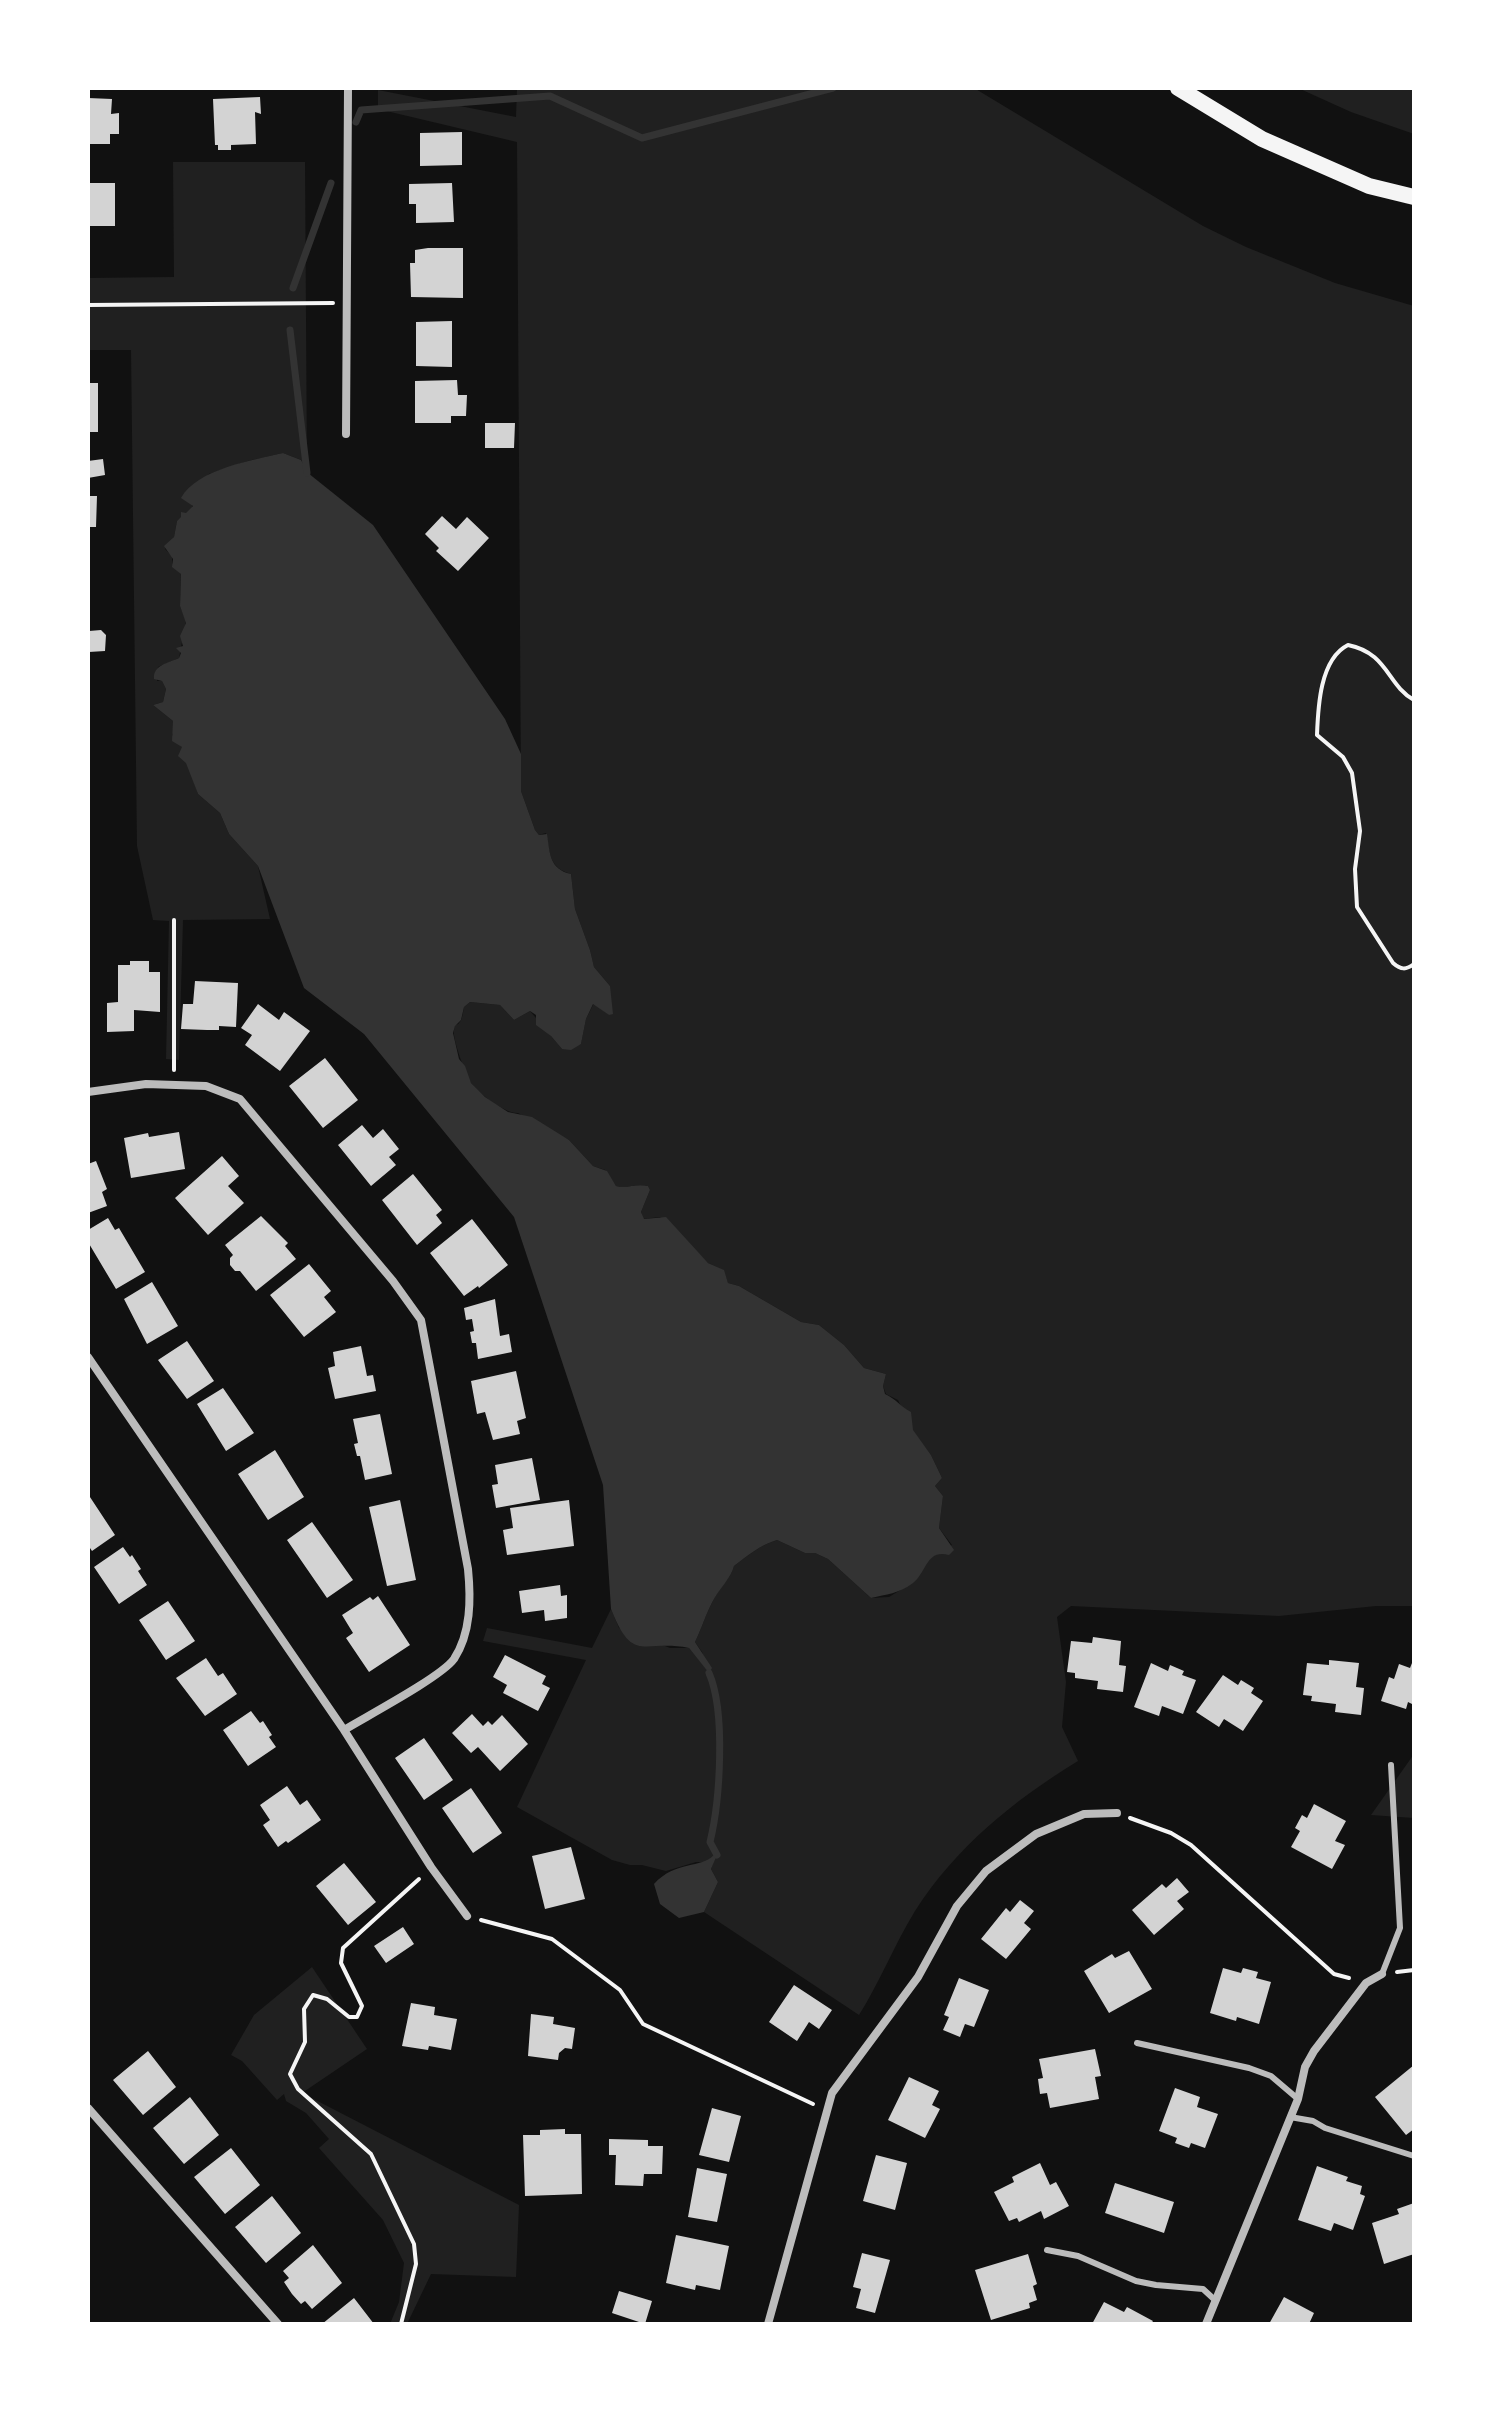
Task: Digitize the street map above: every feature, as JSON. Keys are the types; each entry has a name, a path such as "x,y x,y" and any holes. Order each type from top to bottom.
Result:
{"main road":[{"path":"1178,88 1262,139 1369,186 1414,197"}],"street":[{"path":"346,434 348,88"},
{"path":"88,1092 146,1084 206,1086 240,1099 393,1281 421,1320 468,1569 471,1596 464,1639 452,1662 344,1730"},
{"path":"88,1357 344,1730 431,1867 467,1916"},
{"path":"768,2324 832,2093 918,1977 957,1906 986,1871 1036,1834 1084,1814 1117,1813"},
{"path":"1206,2324 1298,2099 1305,2067 1366,1983 1382,1974"},
{"path":"88,2108 278,2324"}],"lane":[{"path":"1382,1974 1400,1928 1391,1765"},
{"path":"1137,2043 1249,2068 1271,2076 1298,2099"},
{"path":"1290,2117 1313,2121 1325,2128 1414,2156"},
{"path":"1047,2250 1078,2256 1136,2281 1203,2289 1216,2301"}],"path":[{"path":"88,305 286,301 348,303"},
{"path":"1414,700 1403,692 1376,659 1348,645 1333,656 1325,678 1317,735 1343,757 1352,773 1360,831 1355,869 1357,907 1393,963 1407,969 1414,964"},
{"path":"174,920 174,1085"},
{"path":"1117,1813 1171,1833 1191,1845 1334,1974 1366,1983"},
{"path":"401,2324 416,2264 414,2244 371,2154 298,2089 290,2074 305,2042 304,2009 313,1995 327,1999 349,2017 357,2017 362,2006 341,1963 343,1948 431,1867"},
{"path":"467,1916 552,1939 620,1990 643,2024 826,2110"}],"shaded area":[{"path":"517,88 974,88 1203,226 1335,283 1414,306 1414,1606 1376,1606 1279,1616 1071,1606 1057,1617 1066,1682 1062,1727 1078,1761 1009,1809 949,1866 915,1911 859,2015 704,1912 718,1882 711,1869 716,1855 706,1862 666,1871 630,1865 612,1860 517,1807 586,1660 483,1641 487,1628 592,1648 611,1609 619,1628 670,1648 689,1648 709,1672 695,1642 709,1610 734,1566 765,1545 777,1540 805,1553 815,1553 828,1559 871,1598 889,1597 912,1583 930,1558 952,1545 939,1528 943,1496 935,1486 942,1478 931,1455 912,1430 898,1400 886,1394 883,1386 886,1374 864,1368 844,1345 819,1325 801,1322 739,1286 728,1283 723,1270 708,1263 672,1224 660,1217 643,1219 641,1212 650,1190 648,1186 616,1186 605,1170 593,1166 569,1140 493,1102 471,1083 457,1048 455,1027 464,1007 470,1002 500,1005 514,1020 530,1011 562,1049 581,1044 586,1019 594,1003 609,1015 610,986 594,967 575,909 571,874 554,864 546,833 539,835 535,830 521,791 517,142 378,109 378,90 516,117"},
{"path":"1298,88 1414,88 1414,134 1351,112"},
{"path":"173,162 305,162 307,473 301,460 283,453 209,474 192,509 177,521 174,537 165,549 181,574 180,606 186,621 179,658 158,667 157,681 162,681 166,689 163,702 153,705 173,721 175,730 172,735 182,747 198,794 220,813 229,834 258,866 270,919 183,920 179,1060 166,1059 169,921 153,920 137,846 131,350 88,350 88,278 174,277"},
{"path":"283,453 301,460 308,473 373,525 505,719 521,754 521,791 535,830 539,835 547,834 555,864 571,874 575,909 594,967 610,986 613,1014 609,1015 593,1004 581,1044 571,1050 562,1049 536,1025 536,1015 530,1011 514,1020 500,1005 470,1002 464,1007 453,1033 459,1059 471,1083 508,1112 532,1117 569,1140 593,1166 607,1171 616,1186 648,1186 650,1190 641,1212 644,1219 666,1217 708,1263 724,1270 728,1283 739,1286 801,1322 819,1325 844,1345 864,1368 886,1374 885,1394 911,1412 913,1430 931,1455 942,1478 935,1486 943,1496 939,1528 954,1550 949,1555 931,1558 908,1587 871,1598 828,1559 815,1553 805,1553 777,1540 759,1548 734,1566 711,1604 695,1642 712,1668 709,1673 689,1648 633,1644 619,1626 611,1609 603,1485 514,1217 364,1034 304,988 258,866 229,834 220,813 198,794 186,763 178,756 182,747 172,741 173,721 153,705 163,702 166,689 162,681 154,679 154,674 162,665 179,658 181,653 176,648 183,646 180,636 186,623 180,606 181,574 172,567 173,559 164,546 174,537 181,512 186,513 193,506 181,498 189,488 212,473"},
{"path":"1414,1754 1414,1818 1371,1815"},
{"path":"717,1855 711,1869 718,1882 704,1912 679,1918 660,1904 654,1884 662,1876"},
{"path":"312,1967 367,2049 302,2093 519,2205 516,2277 431,2274 407,2324 390,2324 399,2302 404,2263 383,2220 319,2148 329,2139 306,2113 286,2101 284,2094 277,2100 242,2061 231,2055 254,2015"}],"building":[{"path":"260,97 261,114 255,112 256,144 231,145 231,150 218,150 218,145 215,145 213,99"},
{"path":"88,98 112,99 111,114 119,113 119,134 110,134 110,144 88,144"},
{"path":"462,132 462,165 420,166 420,133"},
{"path":"88,183 115,183 115,226 88,226"},
{"path":"452,183 454,222 416,223 416,204 409,204 409,184"},
{"path":"463,248 463,298 411,297 410,263 415,263 415,250"},
{"path":"452,321 452,367 416,366 416,322"},
{"path":"457,380 458,395 467,395 466,416 451,416 451,423 415,423 415,381"},
{"path":"88,383 98,383 98,432 88,432"},
{"path":"485,423 515,423 514,448 485,448"},
{"path":"103,459 105,475 88,478 88,461"},
{"path":"88,496 97,496 96,527 88,527"},
{"path":"442,516 456,529 467,517 489,538 458,571 436,551 439,548 425,534"},
{"path":"101,630 106,635 105,651 89,652 89,631"},
{"path":"130,961 149,961 149,972 160,972 160,1012 134,1010 134,1031 107,1032 107,1003 118,1002 118,965 130,965"},
{"path":"195,981 238,983 236,1027 181,1029 183,1004 193,1004"},
{"path":"258,1004 279,1020 284,1012 310,1031 280,1071 245,1045 252,1035 241,1028"},
{"path":"325,1058 358,1100 323,1128 289,1086"},
{"path":"362,1125 373,1138 383,1129 399,1149 389,1157 396,1165 371,1186 338,1145"},
{"path":"179,1132 185,1169 131,1178 124,1138"},
{"path":"222,1156 239,1176 228,1186 244,1203 208,1235 175,1198"},
{"path":"96,1161 107,1189 102,1192 107,1206 88,1213 88,1164"},
{"path":"413,1174 442,1210 436,1215 442,1223 417,1245 382,1200"},
{"path":"261,1216 288,1243 285,1246 296,1259 256,1291 240,1271 235,1271 230,1265 233,1255 225,1245"},
{"path":"108,1218 115,1230 119,1228 145,1272 116,1289 88,1242 88,1230"},
{"path":"472,1219 508,1265 464,1296 430,1253"},
{"path":"309,1264 331,1291 324,1297 336,1312 304,1337 270,1295"},
{"path":"152,1282 178,1326 147,1344 124,1299"},
{"path":"495,1299 500,1336 509,1334 512,1352 478,1359 476,1343 472,1343 470,1332 474,1331 472,1319 466,1320 464,1308"},
{"path":"187,1341 214,1381 187,1399 158,1360"},
{"path":"361,1346 367,1376 373,1375 376,1391 335,1399 328,1368 335,1366 333,1352"},
{"path":"516,1371 526,1418 517,1421 520,1434 493,1440 485,1412 477,1414 471,1381"},
{"path":"223,1388 254,1433 226,1451 197,1404"},
{"path":"380,1414 392,1474 365,1480 354,1444 358,1443 353,1419"},
{"path":"275,1450 304,1497 268,1520 238,1474"},
{"path":"532,1458 540,1500 496,1508 492,1485 498,1484 495,1465"},
{"path":"88,1494 115,1535 92,1551 88,1545"},
{"path":"400,1500 416,1580 387,1586 369,1507"},
{"path":"569,1500 574,1546 507,1555 503,1530 513,1528 510,1508"},
{"path":"312,1522 353,1580 327,1598 287,1540"},
{"path":"123,1547 141,1569 138,1571 147,1585 119,1604 94,1567"},
{"path":"560,1585 561,1596 567,1595 567,1618 545,1621 544,1610 522,1613 519,1591"},
{"path":"378,1596 410,1645 369,1672 346,1638 353,1633 342,1615 370,1597 373,1600"},
{"path":"168,1601 195,1641 166,1660 139,1620"},
{"path":"1093,1637 1121,1641 1119,1665 1126,1666 1123,1692 1097,1689 1098,1681 1075,1678 1075,1673 1067,1672 1071,1641 1092,1643"},
{"path":"505,1655 546,1676 542,1684 550,1688 538,1711 503,1693 507,1685 493,1677"},
{"path":"206,1658 218,1676 223,1673 237,1694 205,1716 176,1678"},
{"path":"1414,1658 1414,1705 1408,1702 1406,1709 1381,1701 1389,1677 1394,1679 1399,1664 1410,1668"},
{"path":"1329,1660 1359,1663 1356,1687 1364,1688 1361,1715 1335,1712 1336,1704 1311,1701 1312,1696 1303,1695 1307,1663 1329,1665"},
{"path":"1151,1663 1168,1671 1170,1665 1184,1671 1182,1675 1196,1680 1183,1714 1162,1706 1159,1716 1134,1707"},
{"path":"1223,1675 1238,1685 1241,1680 1254,1688 1251,1693 1263,1701 1243,1731 1224,1719 1219,1727 1196,1712"},
{"path":"251,1711 260,1723 263,1721 276,1747 248,1766 223,1730"},
{"path":"472,1714 483,1726 488,1721 492,1725 502,1715 528,1744 500,1771 478,1747 471,1753 452,1733"},
{"path":"424,1738 453,1780 424,1800 395,1758"},
{"path":"287,1786 300,1805 307,1800 321,1820 278,1847 263,1825 270,1820 260,1805"},
{"path":"471,1788 502,1833 473,1853 442,1808"},
{"path":"1314,1804 1346,1821 1335,1841 1345,1845 1332,1869 1291,1847 1300,1831 1295,1828 1302,1815 1307,1818"},
{"path":"571,1847 585,1899 545,1909 532,1856"},
{"path":"344,1863 376,1902 348,1925 316,1886"},
{"path":"1177,1878 1189,1892 1177,1901 1184,1909 1154,1935 1132,1910 1162,1884 1166,1888"},
{"path":"1020,1900 1034,1911 1024,1923 1031,1929 1006,1959 981,1939 1006,1908 1010,1912"},
{"path":"403,1927 414,1944 386,1963 374,1946"},
{"path":"1129,1951 1152,1989 1109,2013 1084,1971 1112,1954 1115,1958"},
{"path":"1223,1968 1241,1973 1243,1968 1258,1972 1256,1978 1271,1982 1259,2024 1210,2013"},
{"path":"959,1978 989,1990 974,2027 965,2024 960,2037 943,2030 949,2017 944,2015"},
{"path":"794,1985 832,2010 819,2029 809,2022 797,2041 769,2022"},
{"path":"411,2003 435,2007 434,2015 457,2019 451,2050 402,2046"},
{"path":"531,2014 554,2017 553,2024 575,2028 572,2049 565,2048 559,2053 558,2060 528,2056"},
{"path":"1095,2049 1101,2076 1095,2077 1099,2099 1050,2108 1047,2093 1040,2094 1038,2079 1043,2078 1039,2059"},
{"path":"148,2051 176,2087 143,2115 113,2080"},
{"path":"1414,2065 1414,2129 1406,2135 1375,2097"},
{"path":"909,2077 939,2091 932,2105 940,2109 925,2138 888,2120"},
{"path":"1175,2088 1200,2097 1197,2107 1218,2114 1205,2148 1191,2143 1189,2148 1175,2143 1177,2138 1159,2131"},
{"path":"190,2097 219,2135 184,2164 153,2128"},
{"path":"712,2108 741,2116 729,2162 699,2155"},
{"path":"565,2129 565,2134 581,2134 582,2194 525,2196 523,2135 540,2135 540,2130"},
{"path":"609,2139 648,2140 648,2146 663,2146 662,2174 644,2174 643,2186 615,2185 616,2155 609,2155"},
{"path":"231,2148 260,2185 225,2214 194,2177"},
{"path":"876,2155 907,2163 895,2210 863,2201"},
{"path":"1040,2163 1050,2185 1056,2182 1069,2206 1044,2219 1041,2211 1019,2222 1017,2218 1009,2221 994,2192 1014,2182 1012,2177"},
{"path":"1317,2166 1348,2177 1346,2181 1362,2186 1360,2194 1365,2196 1353,2230 1334,2223 1331,2231 1298,2220"},
{"path":"697,2168 727,2174 717,2222 688,2217"},
{"path":"1115,2183 1174,2202 1164,2233 1105,2213"},
{"path":"272,2196 301,2233 266,2263 235,2227"},
{"path":"1414,2203 1414,2254 1384,2264 1372,2223 1399,2214 1397,2209"},
{"path":"676,2235 729,2246 720,2290 696,2285 695,2290 666,2283"},
{"path":"313,2245 342,2283 312,2309 305,2301 301,2304 292,2294 284,2282 289,2278 283,2271"},
{"path":"862,2253 890,2260 875,2313 856,2308 861,2289 853,2287"},
{"path":"1028,2254 1037,2284 1033,2286 1037,2300 1029,2303 1030,2308 991,2320 975,2270"},
{"path":"619,2291 652,2301 645,2324 612,2313"},
{"path":"1284,2297 1314,2313 1309,2324 1269,2324"},
{"path":"354,2298 374,2324 322,2324"},
{"path":"1104,2302 1124,2312 1127,2307 1153,2321 1151,2324 1092,2324"}],"waterway":[{"path":"356,122 361,110 550,96 642,138 833,88"},
{"path":"293,288 331,183"},
{"path":"290,330 307,473"},
{"path":"709,1673 718,1710 719,1781 710,1842 717,1855"}]}
